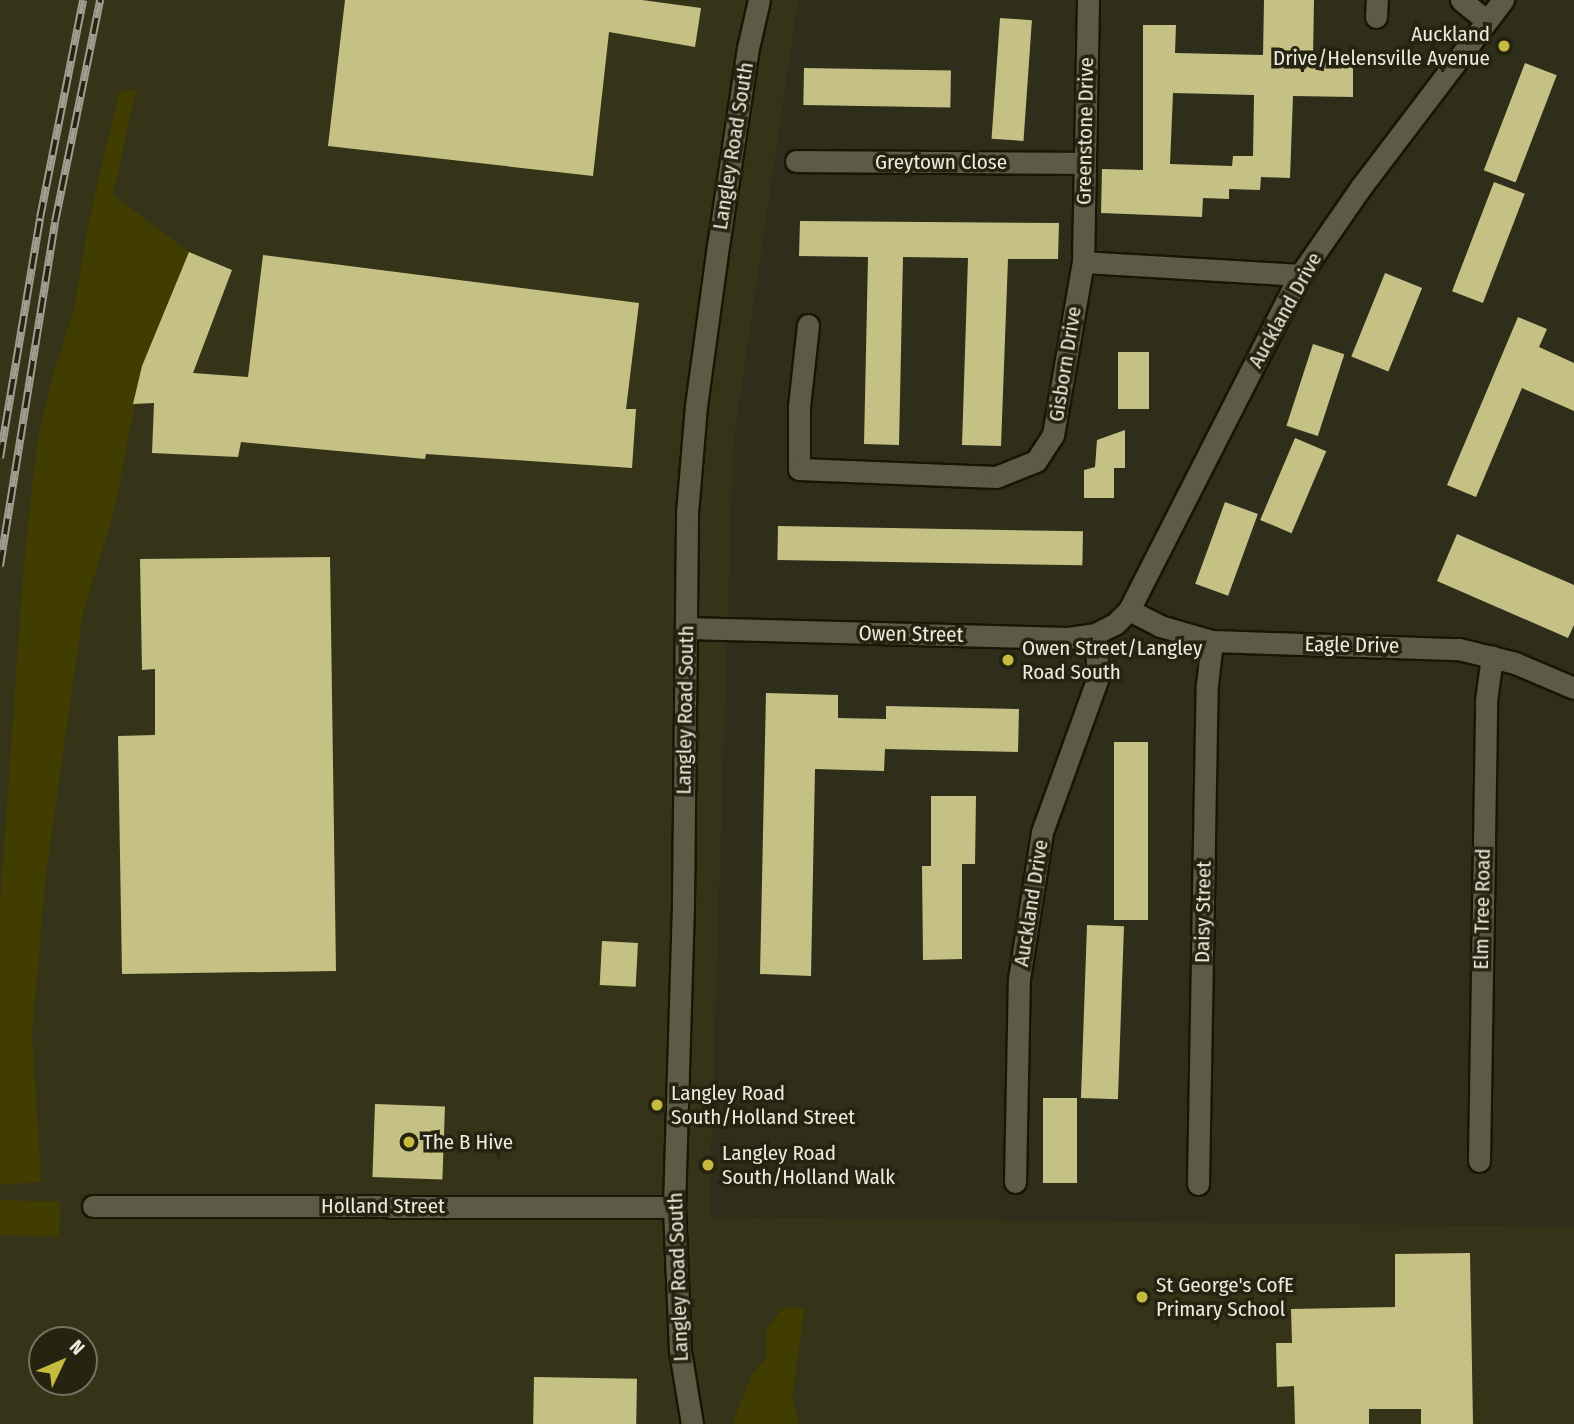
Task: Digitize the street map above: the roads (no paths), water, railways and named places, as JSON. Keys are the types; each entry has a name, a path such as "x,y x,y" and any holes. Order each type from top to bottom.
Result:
{"street":[{"name":"Langley Road South","path":"692,1424 680,1351 674,1207 683,902 687,513 696,406 748,48 759,0"},
{"name":"Greenstone Drive","path":"1083,262 1087,0"},
{"path":"1461,0 1487,21"},
{"name":"Auckland Drive","path":"1129,610 1300,275 1361,187 1503,0"},
{"name":"Greytown Close","path":"796,161 1086,163"},
{"path":"1083,262 1300,275"},
{"name":"Gisborn Drive","path":"808,325 799,406 799,469 996,477 1036,461 1053,435 1083,262"},
{"name":"Owen Street","path":"685,628 1068,638 1095,634 1115,624 1129,610"},
{"name":"Eagle Drive","path":"1129,610 1160,625 1212,641 1425,647 1492,656 1574,688"},
{"name":"Auckland Drive","path":"1015,1182 1019,979 1042,832 1098,677 1095,634"},
{"name":"Daisy Street","path":"1198,1184 1207,685 1212,641"},
{"name":"Elm Tree Road","path":"1479,1161 1485,728 1492,656"},
{"name":"Holland Street","path":"93,1206 674,1207"}],"railway":[{"path":"0,458 40,218 83,0"},
{"path":"0,566 55,222 100,0"}],"place":[{"name":"Auckland Drive/Helensville Avenue","path":"1504,46"},
{"name":"Owen Street/Langley Road South","path":"1008,660"},
{"name":"Langley Road South/Holland Street","path":"657,1105"},
{"name":"The B Hive","path":"409,1142"},
{"name":"Langley Road South/Holland Walk","path":"708,1165"},
{"name":"St George's CofE Primary School","path":"1142,1297"}]}
